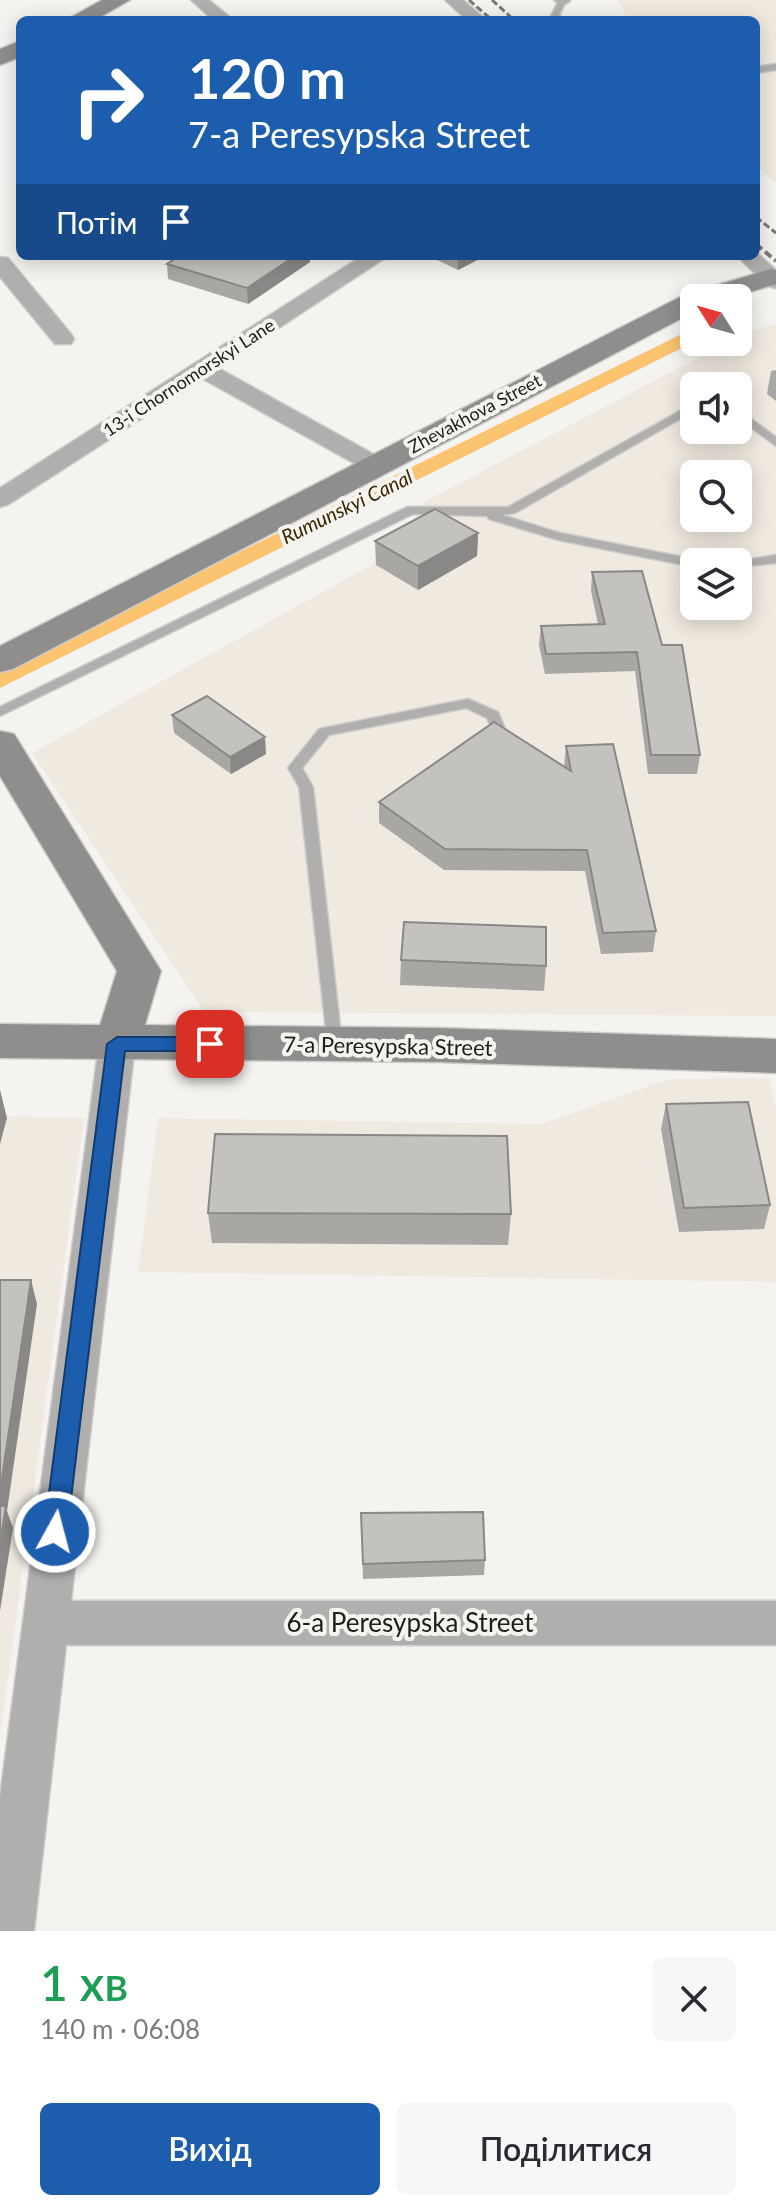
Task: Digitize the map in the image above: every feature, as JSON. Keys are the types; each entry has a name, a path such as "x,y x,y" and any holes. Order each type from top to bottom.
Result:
{"street":[{"path":"85,16 119,0"},
{"path":"199,0 219,16"},
{"path":"453,0 472,16"},
{"name":"13-i Chornomorskyi Lane","path":"0,499 371,260"},
{"path":"753,260 774,279"},
{"path":"0,263 63,339"},
{"path":"752,285 774,279"},
{"name":"Zhevakhova Street","path":"0,661 680,308"},
{"path":"204,370 377,466"},
{"path":"0,743 139,971 117,1044 8,1931"},
{"name":"7-a Peresypska Street","path":"0,1041 334,1044 776,1056"},
{"name":"6-a Peresypska Street","path":"44,1623 776,1623"}],"lane":[{"path":"487,513 511,510 680,414"},
{"path":"752,423 776,443"},
{"path":"0,712 411,510 458,509 487,513 558,536 680,560"},
{"path":"752,562 776,559"},
{"path":"334,1044 306,787 295,768 324,732 437,708 468,703 493,715 499,731"}],"shaded area":[{"path":"618,0 776,0 776,183 760,169 760,16 626,16"},
{"path":"776,324 776,1016 205,1012 32,753 442,526 422,503 701,356 752,356 752,331"},
{"path":"769,1078 776,1108 776,1282 138,1272 158,1118 541,1124 669,1079"},
{"path":"0,1116 84,1118 0,1737"}],"building":[{"path":"173,260 289,260 247,288 167,264"},
{"path":"435,509 478,533 418,566 375,541"},
{"path":"642,571 662,645 682,645 700,755 651,755 637,652 546,654 541,626 605,624 592,572"},
{"path":"207,696 265,737 230,757 172,715"},
{"path":"494,722 571,771 566,746 613,744 656,931 603,933 587,850 445,849 379,802"},
{"path":"404,922 546,927 546,966 401,960"},
{"path":"748,1102 770,1205 684,1208 666,1104"},
{"path":"215,1134 507,1136 511,1214 208,1213"},
{"path":"0,1280 31,1280 0,1492"},
{"path":"0,1506 6,1506 0,1543"},
{"path":"483,1512 485,1560 363,1564 361,1513"}],"waterway":[{"name":"Rumunskyi Canal","path":"0,680 680,341"}],"railway":[{"path":"469,0 487,16"},
{"path":"492,0 510,16"},
{"path":"760,220 776,233"},
{"path":"760,247 776,261"}],"route":[{"path":"55,1532 117,1044 210,1044"}]}
